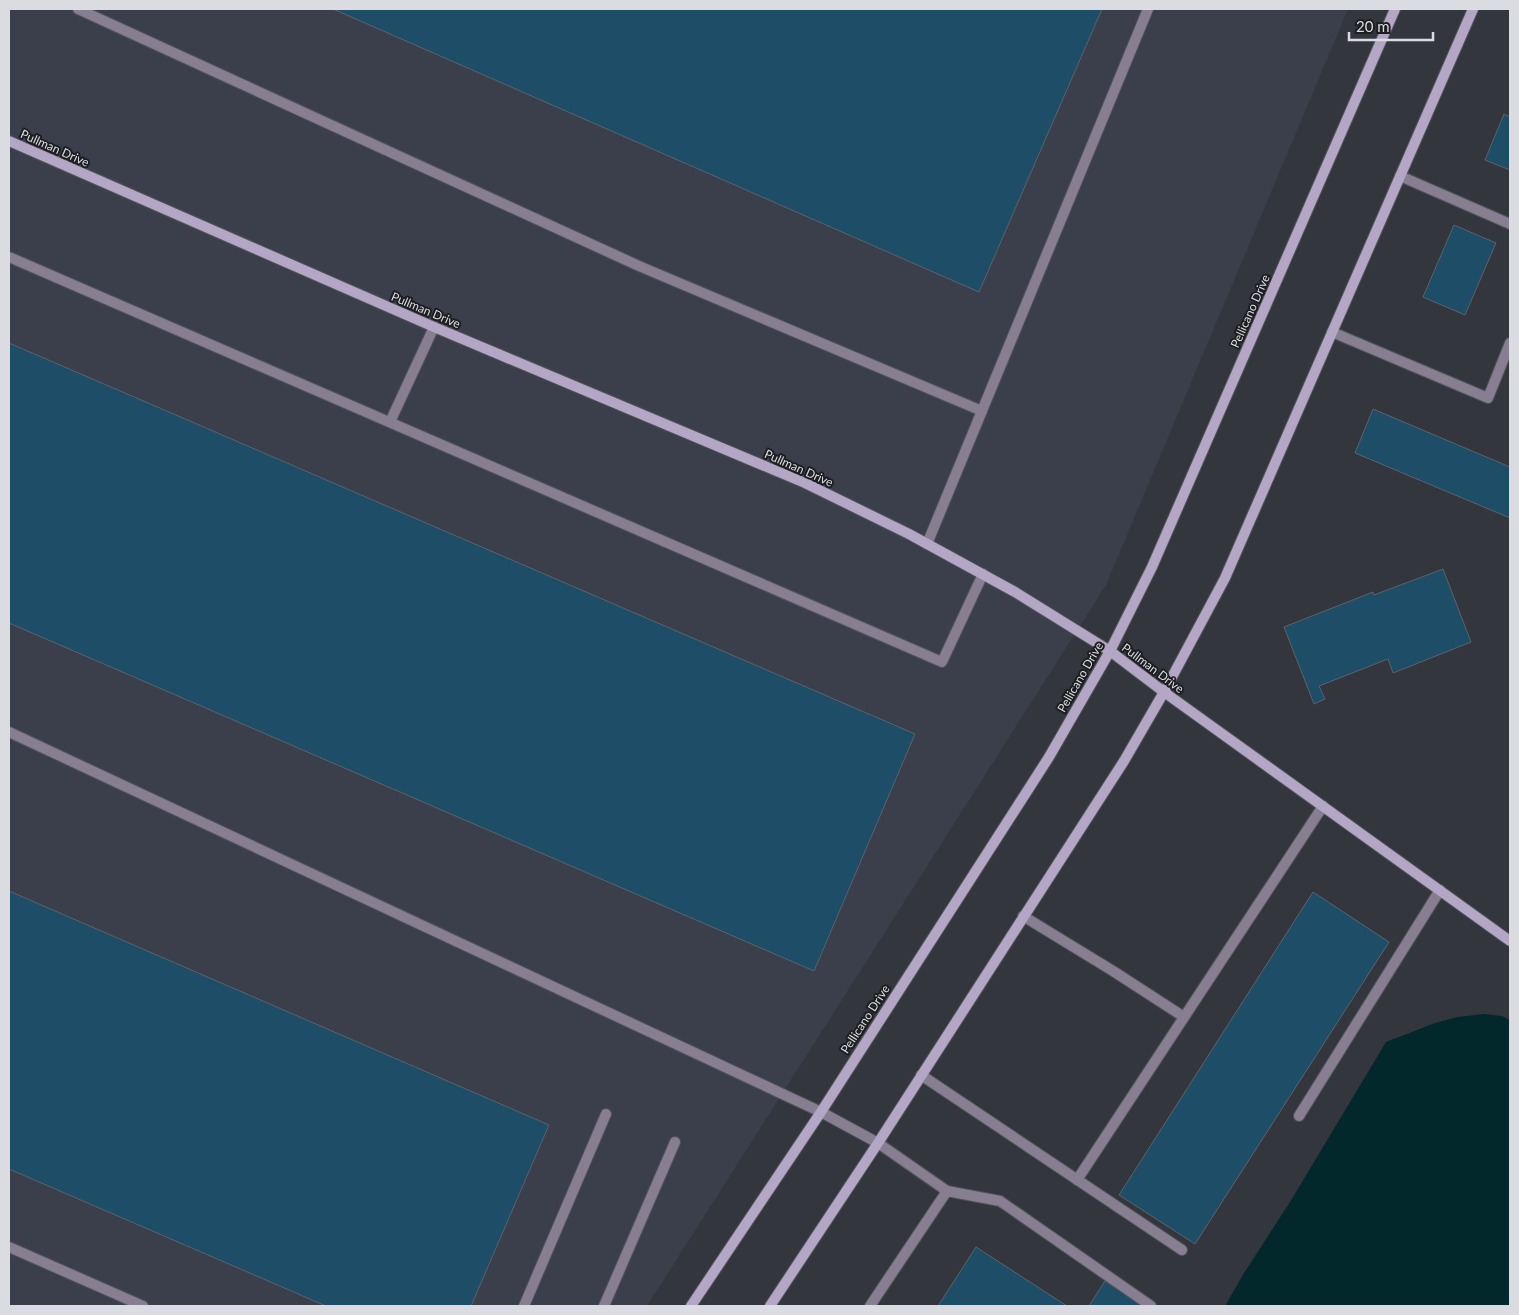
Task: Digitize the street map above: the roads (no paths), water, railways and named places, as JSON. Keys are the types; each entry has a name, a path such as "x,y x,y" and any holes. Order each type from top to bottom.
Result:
{"main road":[{"name":"Pellicano Drive","path":"691,1306 821,1112 1049,757 1110,650 1152,566 1396,9"},
{"path":"770,1306 878,1144 1124,761 1164,692 1225,578 1473,9"},
{"name":"Pullman Drive","path":"9,141 434,327 805,483 927,544 1015,592 1110,650 1164,692 1510,941"}],"lane":[{"path":"78,9 640,266 982,410"},
{"path":"927,544 1148,9"},
{"path":"1400,176 1510,224"},
{"path":"9,257 942,662 983,574"},
{"path":"390,422 434,327"},
{"path":"1332,332 1488,398 1510,343"},
{"path":"9,732 821,1112 878,1144 947,1191 1000,1201 1151,1306"},
{"path":"1077,1180 1323,806"},
{"path":"1298,1116 1440,890"},
{"path":"1024,916 1184,1017"},
{"path":"921,1075 1182,1250"},
{"path":"524,1306 606,1114"},
{"path":"604,1306 674,1142"},
{"path":"870,1306 947,1191"},
{"path":"9,1247 143,1306"}]}
